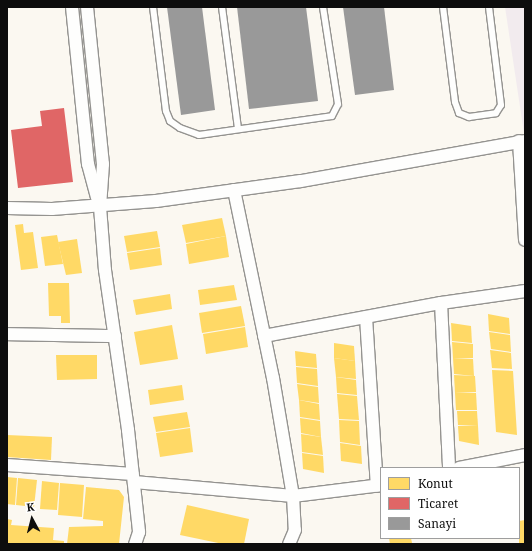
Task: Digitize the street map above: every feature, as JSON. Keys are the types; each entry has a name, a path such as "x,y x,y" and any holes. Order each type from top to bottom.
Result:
{"street":[{"path":"72,7 88,164 100,207 133,478 139,532 135,544"},
{"path":"87,7 103,164 100,207"},
{"path":"7,208 100,207 234,190 417,162 522,141 525,240"},
{"path":"234,190 264,336 293,496 295,530 289,544"},
{"path":"264,336 441,304 525,291"},
{"path":"441,304 449,467"},
{"path":"7,465 293,496 379,485 366,317"},
{"path":"7,334 115,336"},
{"path":"464,467 525,455"}],"lane":[{"path":"153,7 166,111 170,121 180,128 199,134 332,116 338,104 323,7"},
{"path":"222,7 238,128"},
{"path":"443,7 455,102 459,113 469,117 496,113 501,105 489,7"}],"shaded area":[{"path":"505,7 525,7 525,140"}],"building: Konut":[{"path":"222,218 226,236 186,243 182,225"},
{"path":"23,224 24,233 33,232 38,268 21,270 15,225"},
{"path":"157,231 160,247 127,252 124,236"},
{"path":"57,235 63,264 45,266 41,237"},
{"path":"226,236 229,257 189,264 186,244"},
{"path":"77,239 82,273 66,275 58,242"},
{"path":"160,248 162,265 130,270 127,253"},
{"path":"48,283 69,283 70,323 61,323 61,316 49,316"},
{"path":"234,285 237,300 200,305 198,290"},
{"path":"170,294 172,309 136,315 133,300"},
{"path":"241,306 245,326 202,333 199,313"},
{"path":"488,314 509,318 510,334 489,331"},
{"path":"451,323 471,326 472,343 452,341"},
{"path":"172,325 178,359 140,365 134,332"},
{"path":"245,327 248,347 206,354 203,334"},
{"path":"489,332 510,335 511,352 491,349"},
{"path":"452,342 473,344 473,358 453,358"},
{"path":"334,343 354,346 355,361 334,358"},
{"path":"490,350 511,353 512,369 492,368"},
{"path":"295,351 316,354 317,368 296,366"},
{"path":"56,355 97,355 97,379 57,380"},
{"path":"334,358 355,361 356,379 336,377"},
{"path":"453,358 473,359 474,376 454,374"},
{"path":"296,367 317,369 318,386 297,383"},
{"path":"492,370 513,371 517,435 496,432"},
{"path":"454,375 475,376 476,392 455,393"},
{"path":"336,377 356,380 357,395 337,393"},
{"path":"297,384 318,387 319,403 299,400"},
{"path":"182,385 184,400 150,405 148,390"},
{"path":"455,393 476,393 477,410 456,410"},
{"path":"337,394 357,396 359,420 339,419"},
{"path":"299,400 319,404 320,420 300,417"},
{"path":"457,411 477,411 478,426 458,425"},
{"path":"187,412 190,427 156,432 153,417"},
{"path":"300,418 320,421 321,437 301,433"},
{"path":"339,420 359,421 360,445 340,442"},
{"path":"458,426 478,426 479,445 459,441"},
{"path":"190,428 193,452 160,457 156,433"},
{"path":"301,434 321,437 323,455 302,452"},
{"path":"7,435 52,437 51,460 7,457"},
{"path":"340,443 361,446 362,464 341,461"},
{"path":"302,453 323,456 324,473 303,469"},
{"path":"7,477 17,478 15,505 7,504"},
{"path":"18,478 37,480 34,507 16,505"},
{"path":"42,481 59,483 57,510 40,509"},
{"path":"60,483 84,485 82,517 58,515"},
{"path":"86,487 119,490 124,497 119,544 67,544 69,527 103,526 103,521 83,519"},
{"path":"187,505 249,519 244,544 223,544 180,535"},
{"path":"7,519 12,520 11,525 54,528 53,540 64,541 64,544 7,544"},
{"path":"525,520 525,544 519,544 520,521"},
{"path":"389,539 411,539 412,543 390,544"}],"building: Ticaret":[{"path":"64,108 73,182 18,188 11,130 42,126 40,111"}],"building: Sanayi":[{"path":"167,7 202,7 215,110 181,115"},
{"path":"237,7 306,7 318,101 249,109"},
{"path":"343,7 384,7 394,90 355,95"}]}
